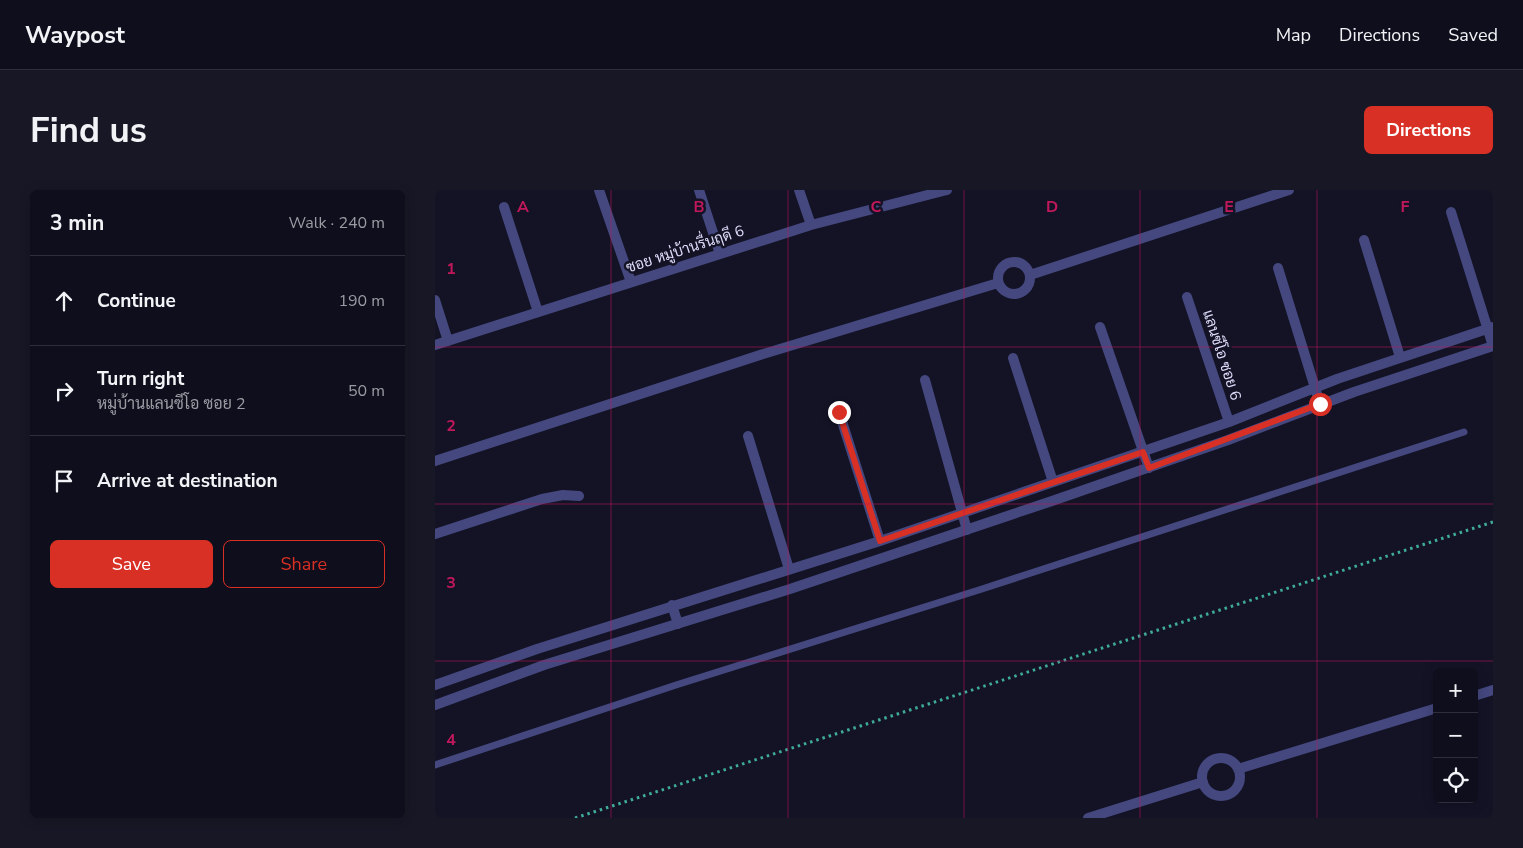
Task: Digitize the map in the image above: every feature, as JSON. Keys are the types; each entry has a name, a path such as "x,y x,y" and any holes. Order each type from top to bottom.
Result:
{"street":[{"path":"599,190 631,282"},
{"path":"699,190 720,254"},
{"path":"799,190 811,225"},
{"path":"1030,274 1289,190"},
{"name":"ซอย หมู่บ้านรื่นฤดี 6","path":"435,345 811,225 940,191"},
{"path":"504,207 538,312"},
{"path":"1451,212 1490,328 1493,346 1320,404 1149,468 967,530 678,624 544,665 440,703 436,685 537,648 880,541 1258,412 1315,387 1490,328"},
{"path":"1364,240 1400,357"},
{"path":"1019,262 1024,265 1030,274 1030,282 1027,288 1014,294 1007,293 998,283 999,271 1007,263 1019,262"},
{"path":"1278,268 1320,404"},
{"path":"435,461 770,352 998,283"},
{"name":"แลนซีโอ ซอย 6","path":"1187,297 1229,422"},
{"path":"435,300 448,340"},
{"path":"1100,328 1149,468"},
{"path":"1013,358 1053,482"},
{"path":"925,380 967,530"},
{"path":"839,412 880,541"},
{"path":"748,436 789,569"},
{"path":"435,534 542,498 563,495 579,496"},
{"path":"672,605 678,624"},
{"path":"1478,695 1493,690"},
{"path":"1238,769 1433,709"},
{"path":"1218,758 1232,761 1238,769 1239,782 1230,793 1216,795 1209,792 1203,782 1202,772 1205,765 1211,760 1218,758"},
{"path":"1088,818 1203,782"}],"lane":[{"path":"435,765 675,685 991,586 1464,432"}],"path":[{"path":"575,818 1493,522"}],"route":[{"path":"839,412 880,541 1143,452 1149,468 1320,404"}]}
